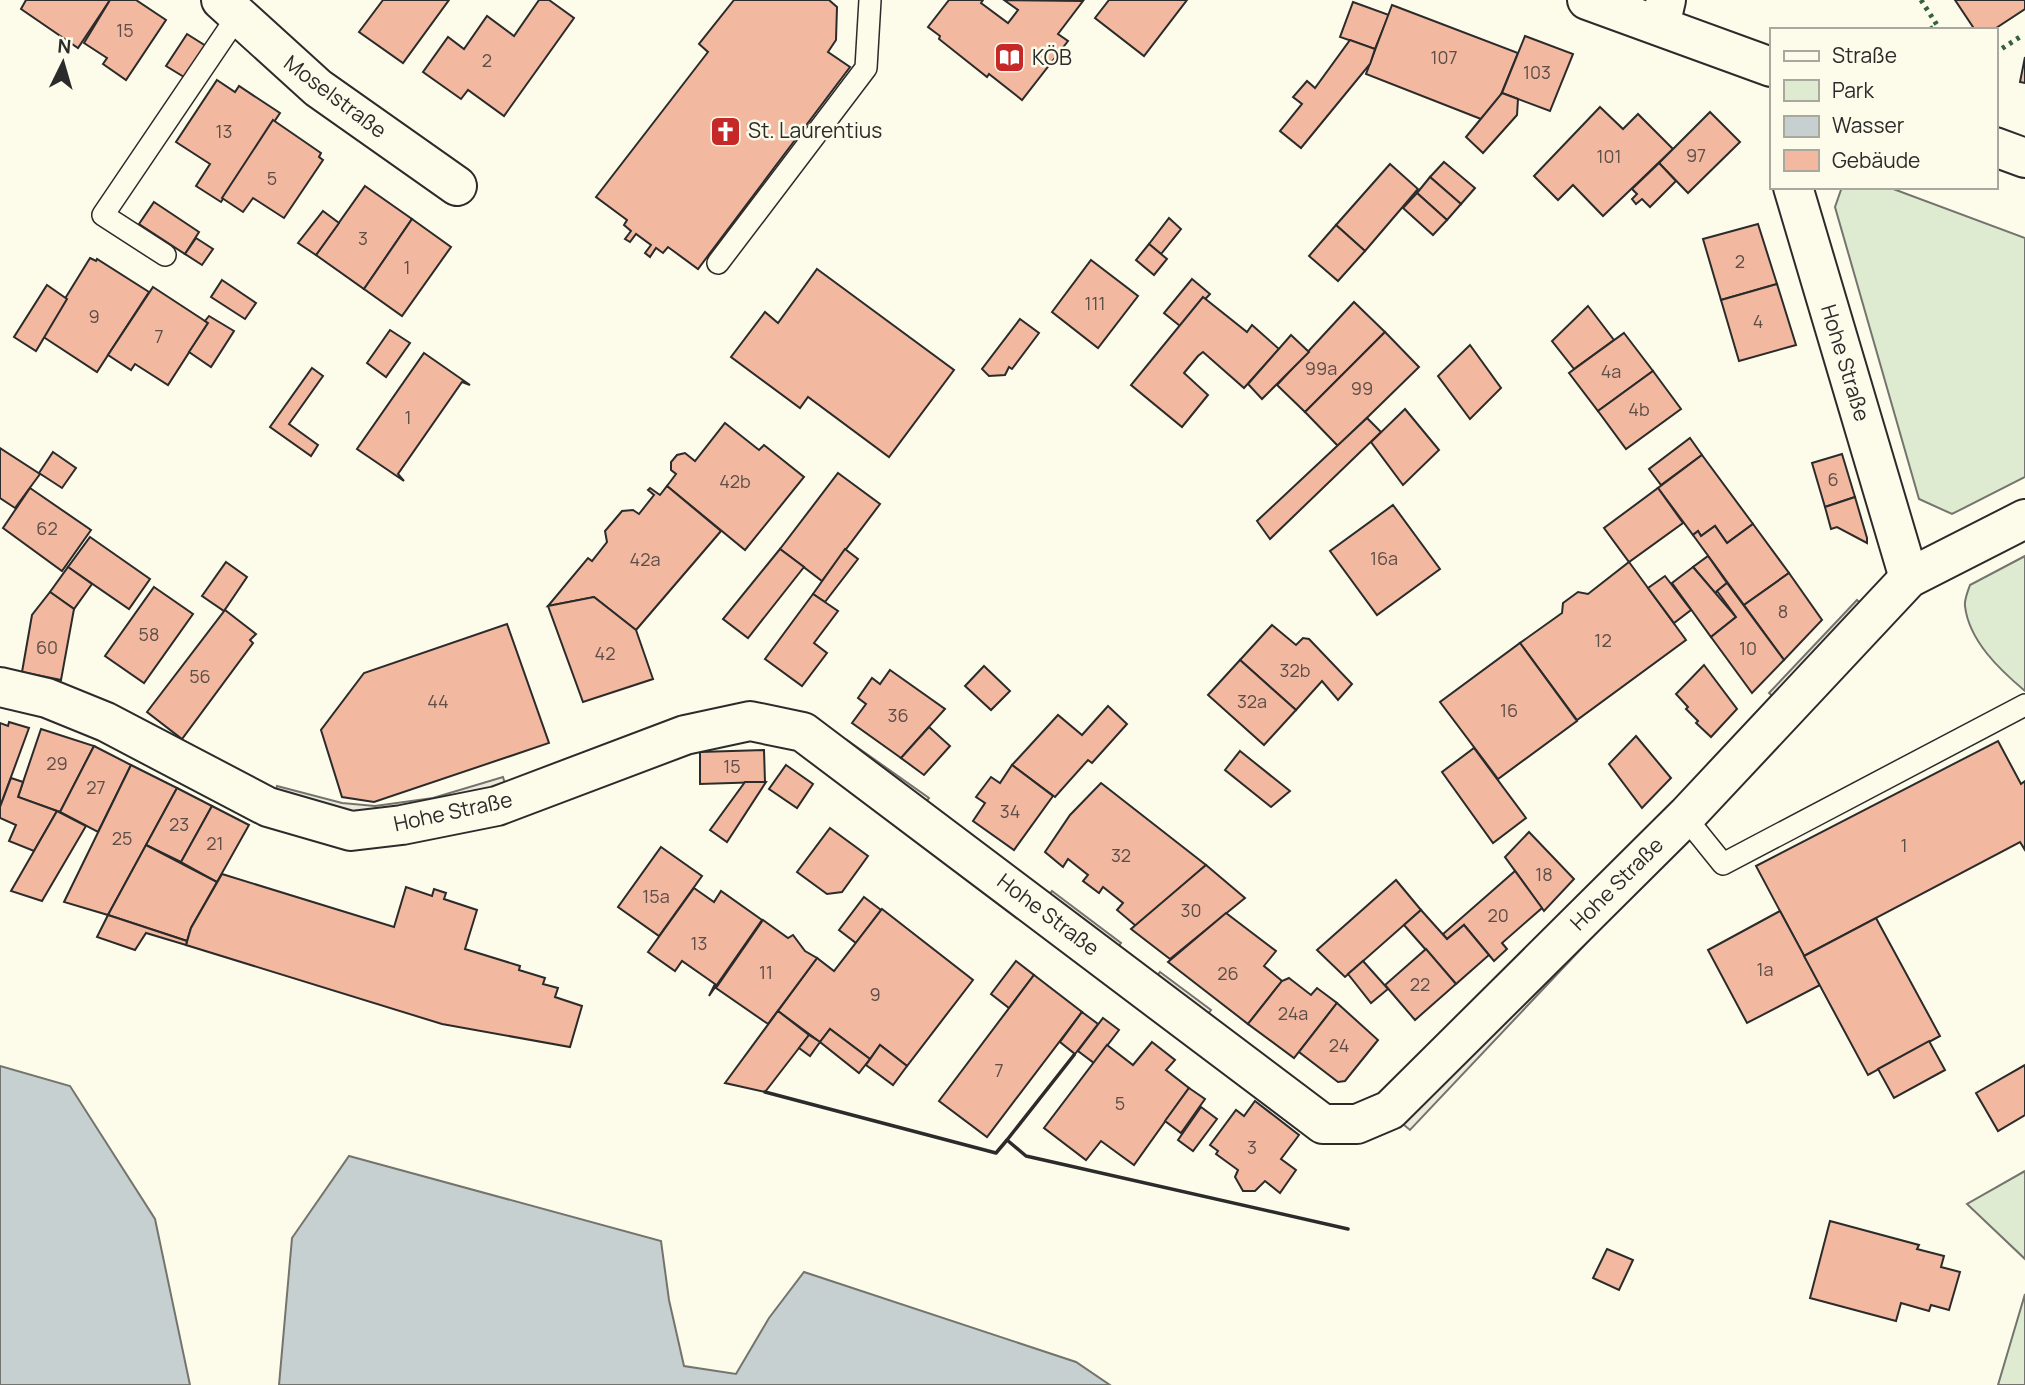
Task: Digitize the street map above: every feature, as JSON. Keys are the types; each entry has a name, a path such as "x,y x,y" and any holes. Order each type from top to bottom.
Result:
{"street":[{"path":"1591,1 1663,13 1770,67"},
{"name":"Moselstraße","path":"229,9 318,88 457,186"},
{"path":"1997,148 2025,158"},
{"name":"Hohe Straße","path":"1794,189 1909,578"},
{"name":"Hohe Straße","path":"0,687 47,698 106,722 268,807 351,831 402,825 497,806 685,735 750,720 803,732 1323,1124 1357,1124 1390,1110 1685,817 1909,578 2025,519"}],"lane":[{"path":"718,263 866,68 870,0"},
{"path":"164,255 103,215 229,9"},
{"path":"1685,817 1723,864 2025,705"}],"green space":[{"path":"1841,189 1893,189 2025,238 2025,477 1952,514 1919,499 1835,207"},
{"path":"2025,556 2025,691 1996,664 1979,643 1968,619 1965,604 1970,585"},
{"path":"2025,1171 2025,1259 1967,1204"},
{"path":"2025,1294 2025,1385 1998,1385"}],"shaded area":[{"path":"1857,600 1868,610 1780,703 1769,693"},
{"path":"847,740 929,798 922,808 840,750"},
{"path":"503,777 506,787 376,819 274,797 277,786 342,803 375,806 433,798"},
{"path":"1052,891 1121,943 1113,953 1044,901"},
{"path":"1614,914 1410,1130 1398,1120"},
{"path":"1160,972 1211,1010 1203,1021 1152,982"}],"water":[{"path":"0,1066 70,1086 155,1219 190,1385 0,1385"},
{"path":"349,1156 661,1241 669,1300 684,1366 736,1374 769,1318 804,1272 1076,1362 1110,1385 279,1385 292,1238"}],"building":[{"path":"26,0 110,0 78,48 21,9"},
{"path":"110,0 136,0 166,20 126,80 103,64 107,58 84,43"},
{"path":"383,0 449,0 403,63 359,32"},
{"path":"539,0 549,0 574,18 504,116 468,90 461,99 423,72 448,37 464,49 487,16 514,36"},
{"name":"St. Laurentius","path":"734,0 829,0 837,7 836,40 828,52 850,67 698,269 668,247 663,253 656,248 650,257 645,253 651,245 636,234 630,242 625,239 631,231 624,225 627,220 596,197 708,52 699,44"},
{"name":"KÖB","path":"949,0 983,0 981,3 1008,23 1018,10 1004,0 1083,1 1058,34 1068,41 1022,100 989,74 987,77 928,27"},
{"path":"1109,0 1187,0 1144,56 1095,18"},
{"path":"1955,0 2025,0 2025,9 1996,28 1974,28"},
{"path":"1353,2 1389,15 1375,49 1340,37"},
{"path":"1392,5 1518,53 1500,97 1481,119 1366,74"},
{"path":"187,34 206,46 184,77 166,66"},
{"path":"1525,36 1573,54 1550,111 1502,93"},
{"path":"1350,40 1375,49 1370,64 1301,148 1280,131 1302,104 1293,97 1307,81 1315,88"},
{"path":"2025,57 2025,83 2020,82"},
{"path":"217,80 235,92 239,86 280,113 221,202 196,186 210,164 176,142"},
{"path":"1502,93 1518,99 1517,115 1483,153 1466,137"},
{"path":"1600,107 1623,129 1638,114 1673,149 1603,216 1573,185 1558,200 1534,176"},
{"path":"1710,112 1740,142 1688,193 1659,163"},
{"path":"273,120 321,153 319,157 323,160 284,218 253,198 243,212 222,198"},
{"path":"1444,162 1475,188 1461,204 1430,177"},
{"path":"1659,163 1676,181 1650,207 1642,199 1636,204 1632,199 1637,194 1632,189"},
{"path":"1390,164 1418,189 1365,251 1336,225"},
{"path":"1430,177 1461,204 1447,220 1417,193"},
{"path":"365,186 412,219 364,289 316,255"},
{"path":"1417,193 1447,220 1433,235 1403,208"},
{"path":"154,202 199,232 185,254 139,224"},
{"path":"323,211 339,223 316,255 298,243"},
{"path":"1169,218 1181,229 1161,254 1149,244"},
{"path":"412,219 451,247 402,316 364,289"},
{"path":"1758,224 1777,284 1721,300 1703,239"},
{"path":"1336,225 1365,251 1338,281 1309,256"},
{"path":"196,238 213,249 202,265 185,254"},
{"path":"1149,244 1167,259 1154,275 1136,260"},
{"path":"90,258 96,261 97,259 149,292 97,372 42,336"},
{"path":"1091,260 1138,296 1098,348 1052,312"},
{"path":"817,269 954,370 889,457 808,397 800,408 731,357 765,312 778,323"},
{"path":"1192,279 1210,294 1180,326 1164,313"},
{"path":"222,280 256,303 245,319 211,297"},
{"path":"1777,284 1796,345 1739,361 1721,300"},
{"path":"47,285 67,299 36,351 14,337"},
{"path":"153,287 208,323 168,385 135,364 131,370 108,355"},
{"path":"1203,297 1247,332 1252,325 1279,349 1244,388 1203,352 1198,356 1184,373 1208,395 1182,427 1131,385"},
{"path":"1354,302 1385,332 1305,412 1277,385"},
{"path":"1588,306 1614,340 1574,369 1552,341"},
{"path":"209,316 234,331 211,367 189,352 208,323 205,321"},
{"path":"1020,319 1039,333 1012,369 1009,367 1005,375 989,376 982,369"},
{"path":"390,330 410,343 386,377 367,363"},
{"path":"1385,332 1419,367 1338,446 1305,412"},
{"path":"1624,333 1653,371 1598,411 1569,373"},
{"path":"1291,335 1309,352 1262,399 1248,384"},
{"path":"1470,345 1501,388 1470,419 1438,376"},
{"path":"424,353 470,385 462,382 398,474 404,481 357,449"},
{"path":"312,368 323,376 289,424 318,445 311,456 270,427"},
{"path":"1653,371 1681,409 1626,449 1598,411"},
{"path":"1405,409 1439,450 1403,485 1371,442"},
{"path":"1367,418 1381,432 1270,539 1257,521"},
{"path":"725,423 759,450 764,445 804,477 745,550 667,486 676,474 671,470 671,462 677,455 685,453 695,461"},
{"path":"1690,438 1702,455 1661,485 1649,469"},
{"path":"0,448 40,474 15,508 0,498"},
{"path":"53,452 76,468 62,488 39,473"},
{"path":"1842,454 1855,497 1825,507 1812,463"},
{"path":"1702,455 1753,524 1727,543 1715,526 1701,536 1698,531 1693,535 1658,488"},
{"path":"838,473 880,504 822,581 780,549"},
{"path":"667,486 721,531 636,630 594,597 548,606 588,558 592,561 607,542 605,531 622,511 633,510 639,514 654,495 648,490 650,488 660,495"},
{"path":"30,488 91,530 62,571 3,528"},
{"path":"1658,488 1683,523 1629,562 1604,528"},
{"path":"1855,497 1867,543 1837,527 1831,529 1825,507"},
{"path":"1393,505 1440,569 1377,615 1330,551"},
{"path":"1753,524 1789,573 1744,605 1693,535 1698,531 1701,536 1715,526 1727,543"},
{"path":"90,537 150,579 129,609 68,567"},
{"path":"780,549 804,567 748,638 723,619"},
{"path":"845,549 858,559 825,602 813,594"},
{"path":"1708,556 1727,583 1715,593 1693,567"},
{"path":"226,562 247,577 224,611 202,596"},
{"path":"1629,562 1686,640 1577,720 1520,643 1562,613 1563,603 1578,592 1588,594"},
{"path":"68,567 92,584 74,609 50,592"},
{"path":"1693,567 1736,617 1711,637 1672,583"},
{"path":"1789,573 1822,620 1784,660 1744,605"},
{"path":"1665,576 1691,610 1674,623 1648,588"},
{"path":"1727,583 1784,660 1752,693 1711,637 1736,617 1717,591"},
{"path":"154,587 193,614 144,683 105,656"},
{"path":"50,592 74,609 61,680 22,672 32,615"},
{"path":"813,594 838,611 814,643 827,653 802,686 765,659"},
{"path":"594,597 636,630 653,679 583,702 548,606"},
{"path":"225,610 256,634 250,640 253,643 182,739 147,712"},
{"path":"507,624 549,743 374,802 342,797 321,730 364,673"},
{"path":"1272,625 1296,645 1303,638 1309,639 1352,684 1338,700 1322,681 1296,710 1240,660"},
{"path":"1520,643 1577,721 1498,779 1440,702"},
{"path":"1240,660 1296,710 1264,745 1208,695"},
{"path":"1704,665 1737,709 1711,737 1696,723 1698,721 1676,694"},
{"path":"984,666 1010,691 991,710 965,686"},
{"path":"890,670 945,709 901,758 852,723 866,704 858,698 872,678 880,684"},
{"path":"1108,706 1127,724 1092,763 1088,760 1055,797 1012,765 1058,715 1082,735"},
{"path":"9,722 29,728 0,807 0,723 8,726"},
{"path":"929,727 950,746 924,775 901,758"},
{"path":"41,729 94,746 60,812 18,797"},
{"path":"1636,736 1671,778 1642,808 1609,764"},
{"path":"1998,741 2021,784 2025,781 2025,850 2020,842 1804,956 1756,866"},
{"path":"94,746 131,765 98,832 60,812"},
{"path":"1474,748 1526,818 1493,843 1442,772"},
{"path":"764,750 765,782 700,784 700,752"},
{"path":"1240,751 1290,791 1271,807 1225,770"},
{"path":"131,765 177,788 108,915 64,902"},
{"path":"786,765 813,784 797,808 769,789"},
{"path":"1012,765 1053,796 1014,850 973,821 985,803 976,797 991,777 1000,783"},
{"path":"11,778 23,782 18,797 57,811 34,851 9,841 16,825 0,818 0,807"},
{"path":"745,782 766,782 727,842 710,830"},
{"path":"1101,783 1206,865 1136,926 1117,910 1123,903 1103,887 1099,893 1083,881 1088,875 1068,859 1063,867 1045,852 1070,815"},
{"path":"177,788 212,806 181,862 146,845"},
{"path":"212,806 249,825 217,882 181,862"},
{"path":"57,811 86,826 42,901 11,891"},
{"path":"830,828 868,856 842,892 827,894 797,872"},
{"path":"1529,832 1574,879 1544,911 1505,857"},
{"path":"146,845 217,882 191,928 187,941 108,915"},
{"path":"661,847 702,876 659,936 618,907"},
{"path":"1206,865 1245,898 1170,959 1131,929"},
{"path":"1515,871 1542,908 1502,943 1507,949 1494,961 1464,925 1447,939 1443,934"},
{"path":"222,874 394,927 406,887 432,896 434,889 446,893 444,899 477,910 465,949 520,966 519,970 545,978 543,984 558,988 555,997 582,1006 570,1047 442,1024 186,945 191,928"},
{"path":"1396,880 1421,910 1345,977 1317,950"},
{"path":"694,888 714,902 721,891 762,920 709,996 715,984 682,961 675,971 648,952"},
{"path":"864,897 881,910 856,943 839,930"},
{"path":"882,909 973,980 907,1066 880,1045 870,1059 830,1029 820,1042 778,1011 817,958 834,971"},
{"path":"1421,910 1447,939 1464,925 1489,955 1456,984 1404,925"},
{"path":"1780,911 1820,985 1747,1023 1708,950"},
{"path":"1226,913 1276,951 1264,966 1282,981 1248,1024 1168,962"},
{"path":"108,915 187,941 186,945 146,933 135,950 97,937"},
{"path":"1876,918 1940,1036 1868,1075 1804,956"},
{"path":"763,920 788,938 793,935 805,951 817,958 768,1024 716,988"},
{"path":"1426,949 1456,984 1415,1020 1385,985"},
{"path":"1016,961 1034,975 1009,1008 991,994"},
{"path":"1363,961 1388,989 1371,1003 1348,974"},
{"path":"1034,975 1082,1012 987,1137 939,1101"},
{"path":"1289,978 1311,995 1317,988 1337,1003 1294,1058 1248,1024 1282,981"},
{"path":"1337,1003 1378,1040 1345,1081 1338,1082 1299,1052"},
{"path":"778,1011 809,1035 765,1092 725,1083"},
{"path":"1082,1012 1098,1024 1075,1054 1060,1042"},
{"path":"1103,1018 1119,1030 1094,1063 1078,1051"},
{"path":"830,1029 870,1059 859,1073 820,1042"},
{"path":"809,1035 820,1042 810,1056 799,1048"},
{"path":"1929,1041 1945,1070 1894,1098 1878,1069"},
{"path":"1152,1042 1175,1060 1166,1070 1189,1088 1134,1165 1101,1141 1086,1160 1044,1128 1107,1045 1133,1065"},
{"path":"880,1045 907,1066 893,1085 866,1065"},
{"path":"2025,1065 2025,1115 1998,1131 1976,1093"},
{"path":"1189,1088 1205,1099 1181,1133 1165,1121"},
{"path":"1255,1101 1299,1135 1281,1159 1296,1170 1280,1193 1265,1181 1255,1191 1243,1191 1235,1177 1238,1170 1216,1154 1218,1151 1210,1145 1236,1110 1244,1116"},
{"path":"1201,1107 1217,1119 1193,1151 1178,1140"},
{"path":"1830,1221 1919,1245 1917,1249 1944,1256 1941,1267 1960,1272 1949,1310 1931,1305 1929,1311 1901,1303 1896,1321 1810,1298"},
{"path":"1607,1249 1633,1260 1619,1290 1593,1278"}],"hedge":[{"path":"1921,0 1937,25 1932,28"},
{"path":"1997,52 2023,35"}],"wall":[{"path":"1007,1140 1074,1055"},
{"path":"765,1092 996,1153 1007,1140 1026,1156 1348,1229"}],"place":[{"name":"KÖB","path":"1009,58"},
{"name":"St. Laurentius","path":"725,131"}]}
